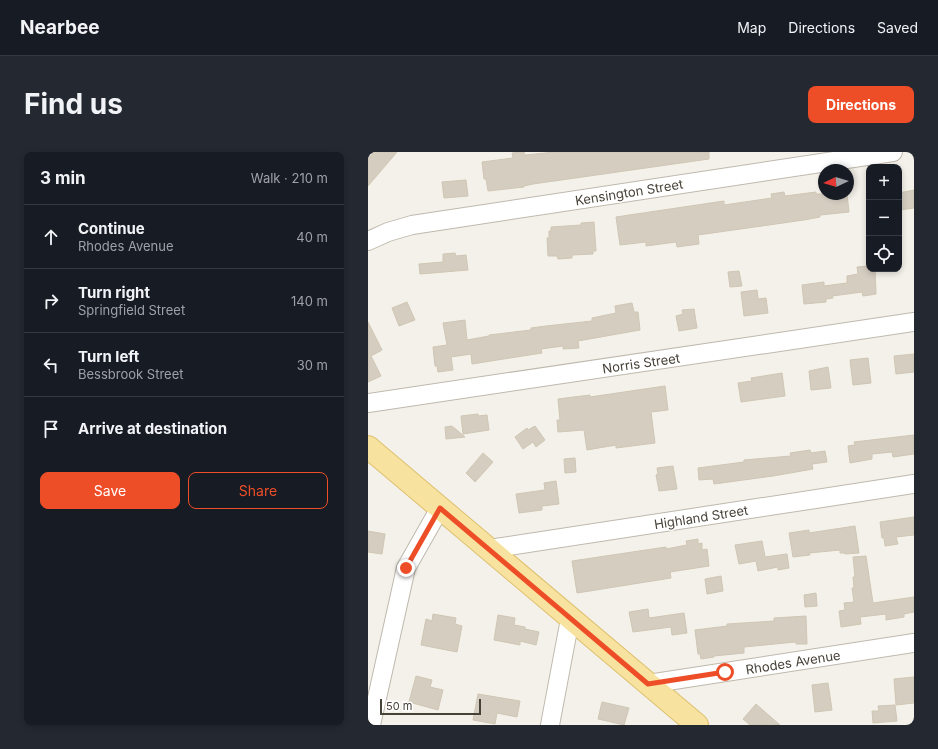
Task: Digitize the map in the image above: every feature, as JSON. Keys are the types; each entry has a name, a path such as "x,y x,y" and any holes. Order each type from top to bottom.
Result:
{"main road":[{"path":"368,447 697,725"}],"street":[{"name":"Kensington Street","path":"368,241 388,232 412,225 893,152"},
{"name":"Norris Street","path":"368,403 914,322"},
{"name":"Highland Street","path":"488,549 914,484"},
{"path":"371,725 406,568 440,508"},
{"path":"550,725 570,619"},
{"name":"Rhodes Avenue","path":"648,684 914,643"}],"building":[{"path":"374,152 397,152 368,186 368,159"},
{"path":"524,152 525,155 555,152 709,152 709,159 533,184 524,187 488,191 486,179 484,179 482,162 513,158 512,153"},
{"path":"466,180 468,196 444,198 442,182"},
{"path":"914,190 914,208 902,210 902,192"},
{"path":"784,192 785,196 816,192 816,194 818,194 818,200 848,200 849,212 820,215 820,217 804,220 698,235 699,244 677,247 676,242 646,246 646,242 620,245 616,217 724,201 724,205 772,198 771,194"},
{"path":"594,222 596,251 593,251 593,254 572,255 572,258 558,259 557,256 548,256 547,238 549,238 549,231 551,231 551,227 581,225 581,223"},
{"path":"455,253 456,256 466,255 468,270 420,274 419,264 443,262 443,254"},
{"path":"866,266 866,272 875,272 876,294 863,296 862,292 832,296 833,298 826,299 826,302 804,304 802,285 824,282 824,286 847,283 847,276 858,274 857,267"},
{"path":"739,271 742,286 730,287 728,272"},
{"path":"757,290 758,299 766,298 768,313 744,316 741,292"},
{"path":"407,302 415,320 399,326 392,308"},
{"path":"632,303 634,312 638,312 640,330 578,341 579,348 563,349 563,346 541,349 542,353 472,364 471,354 451,357 453,370 438,372 437,366 435,366 433,347 447,345 443,323 465,320 467,340 489,335 531,330 531,328 592,321 592,318 616,313 615,306"},
{"path":"694,309 697,328 679,331 676,316 683,314 682,310"},
{"path":"368,322 382,350 371,356 381,376 368,382"},
{"path":"914,354 914,372 896,374 894,356"},
{"path":"868,358 871,383 853,385 850,360"},
{"path":"828,367 831,388 811,390 809,371"},
{"path":"782,373 785,396 741,402 738,383 752,381 751,378"},
{"path":"665,386 668,410 651,412 655,443 616,448 616,445 587,450 584,430 558,432 557,420 560,420 558,399 590,395 590,397"},
{"path":"478,414 478,416 487,415 489,430 463,434 461,416"},
{"path":"452,426 465,437 446,439 445,427"},
{"path":"535,426 545,440 536,447 533,442 523,449 515,437 527,428 528,430"},
{"path":"914,435 914,454 893,457 892,452 872,454 872,459 850,463 848,446 855,445 854,442"},
{"path":"810,450 811,453 825,451 827,462 812,464 813,469 773,476 714,484 713,479 699,480 698,468 744,462 744,460 791,456 790,453"},
{"path":"483,453 493,462 475,482 466,473"},
{"path":"575,458 576,472 565,473 564,459"},
{"path":"673,466 677,489 659,491 656,475 658,474 657,468"},
{"path":"556,481 559,504 542,506 542,510 519,513 516,494 545,490 544,483"},
{"path":"914,517 914,535 896,537 898,544 885,546 884,538 882,538 880,522"},
{"path":"855,526 859,553 845,554 840,553 840,550 809,553 810,555 793,557 789,533 809,530 809,533"},
{"path":"368,531 385,534 382,554 368,552"},
{"path":"698,539 698,544 702,543 702,550 707,549 709,566 670,572 671,578 577,593 572,561 666,547 666,549 687,545 686,541"},
{"path":"762,541 765,557 787,554 789,568 778,570 778,567 758,571 756,561 739,564 735,545"},
{"path":"866,556 873,603 914,597 914,612 904,614 904,617 886,620 886,614 860,617 861,624 841,627 839,611 845,610 844,603 854,602 852,588 854,588 853,577 855,577 853,557"},
{"path":"721,576 723,591 707,594 705,579"},
{"path":"816,593 817,606 805,607 804,595"},
{"path":"648,609 649,618 684,613 687,633 672,635 671,627 633,632 629,612"},
{"path":"433,614 456,618 455,624 462,626 457,652 421,645 426,619 432,621"},
{"path":"498,615 515,618 514,625 539,632 536,645 520,641 520,645 494,640"},
{"path":"806,616 807,644 796,644 796,642 744,647 744,653 701,659 700,654 698,654 695,630 727,626 727,624 774,621 774,618"},
{"path":"416,676 432,680 430,687 443,690 438,710 409,702"},
{"path":"914,677 914,703 896,705 894,679"},
{"path":"828,683 832,710 815,712 812,685"},
{"path":"478,694 520,701 517,717 497,713 495,724 473,720"},
{"path":"602,702 629,708 624,725 598,719"},
{"path":"756,704 780,725 750,725 743,719"},
{"path":"895,705 897,721 873,723 872,711 879,711 878,706"}],"route":[{"path":"406,568 440,508 648,684 725,672"}]}
